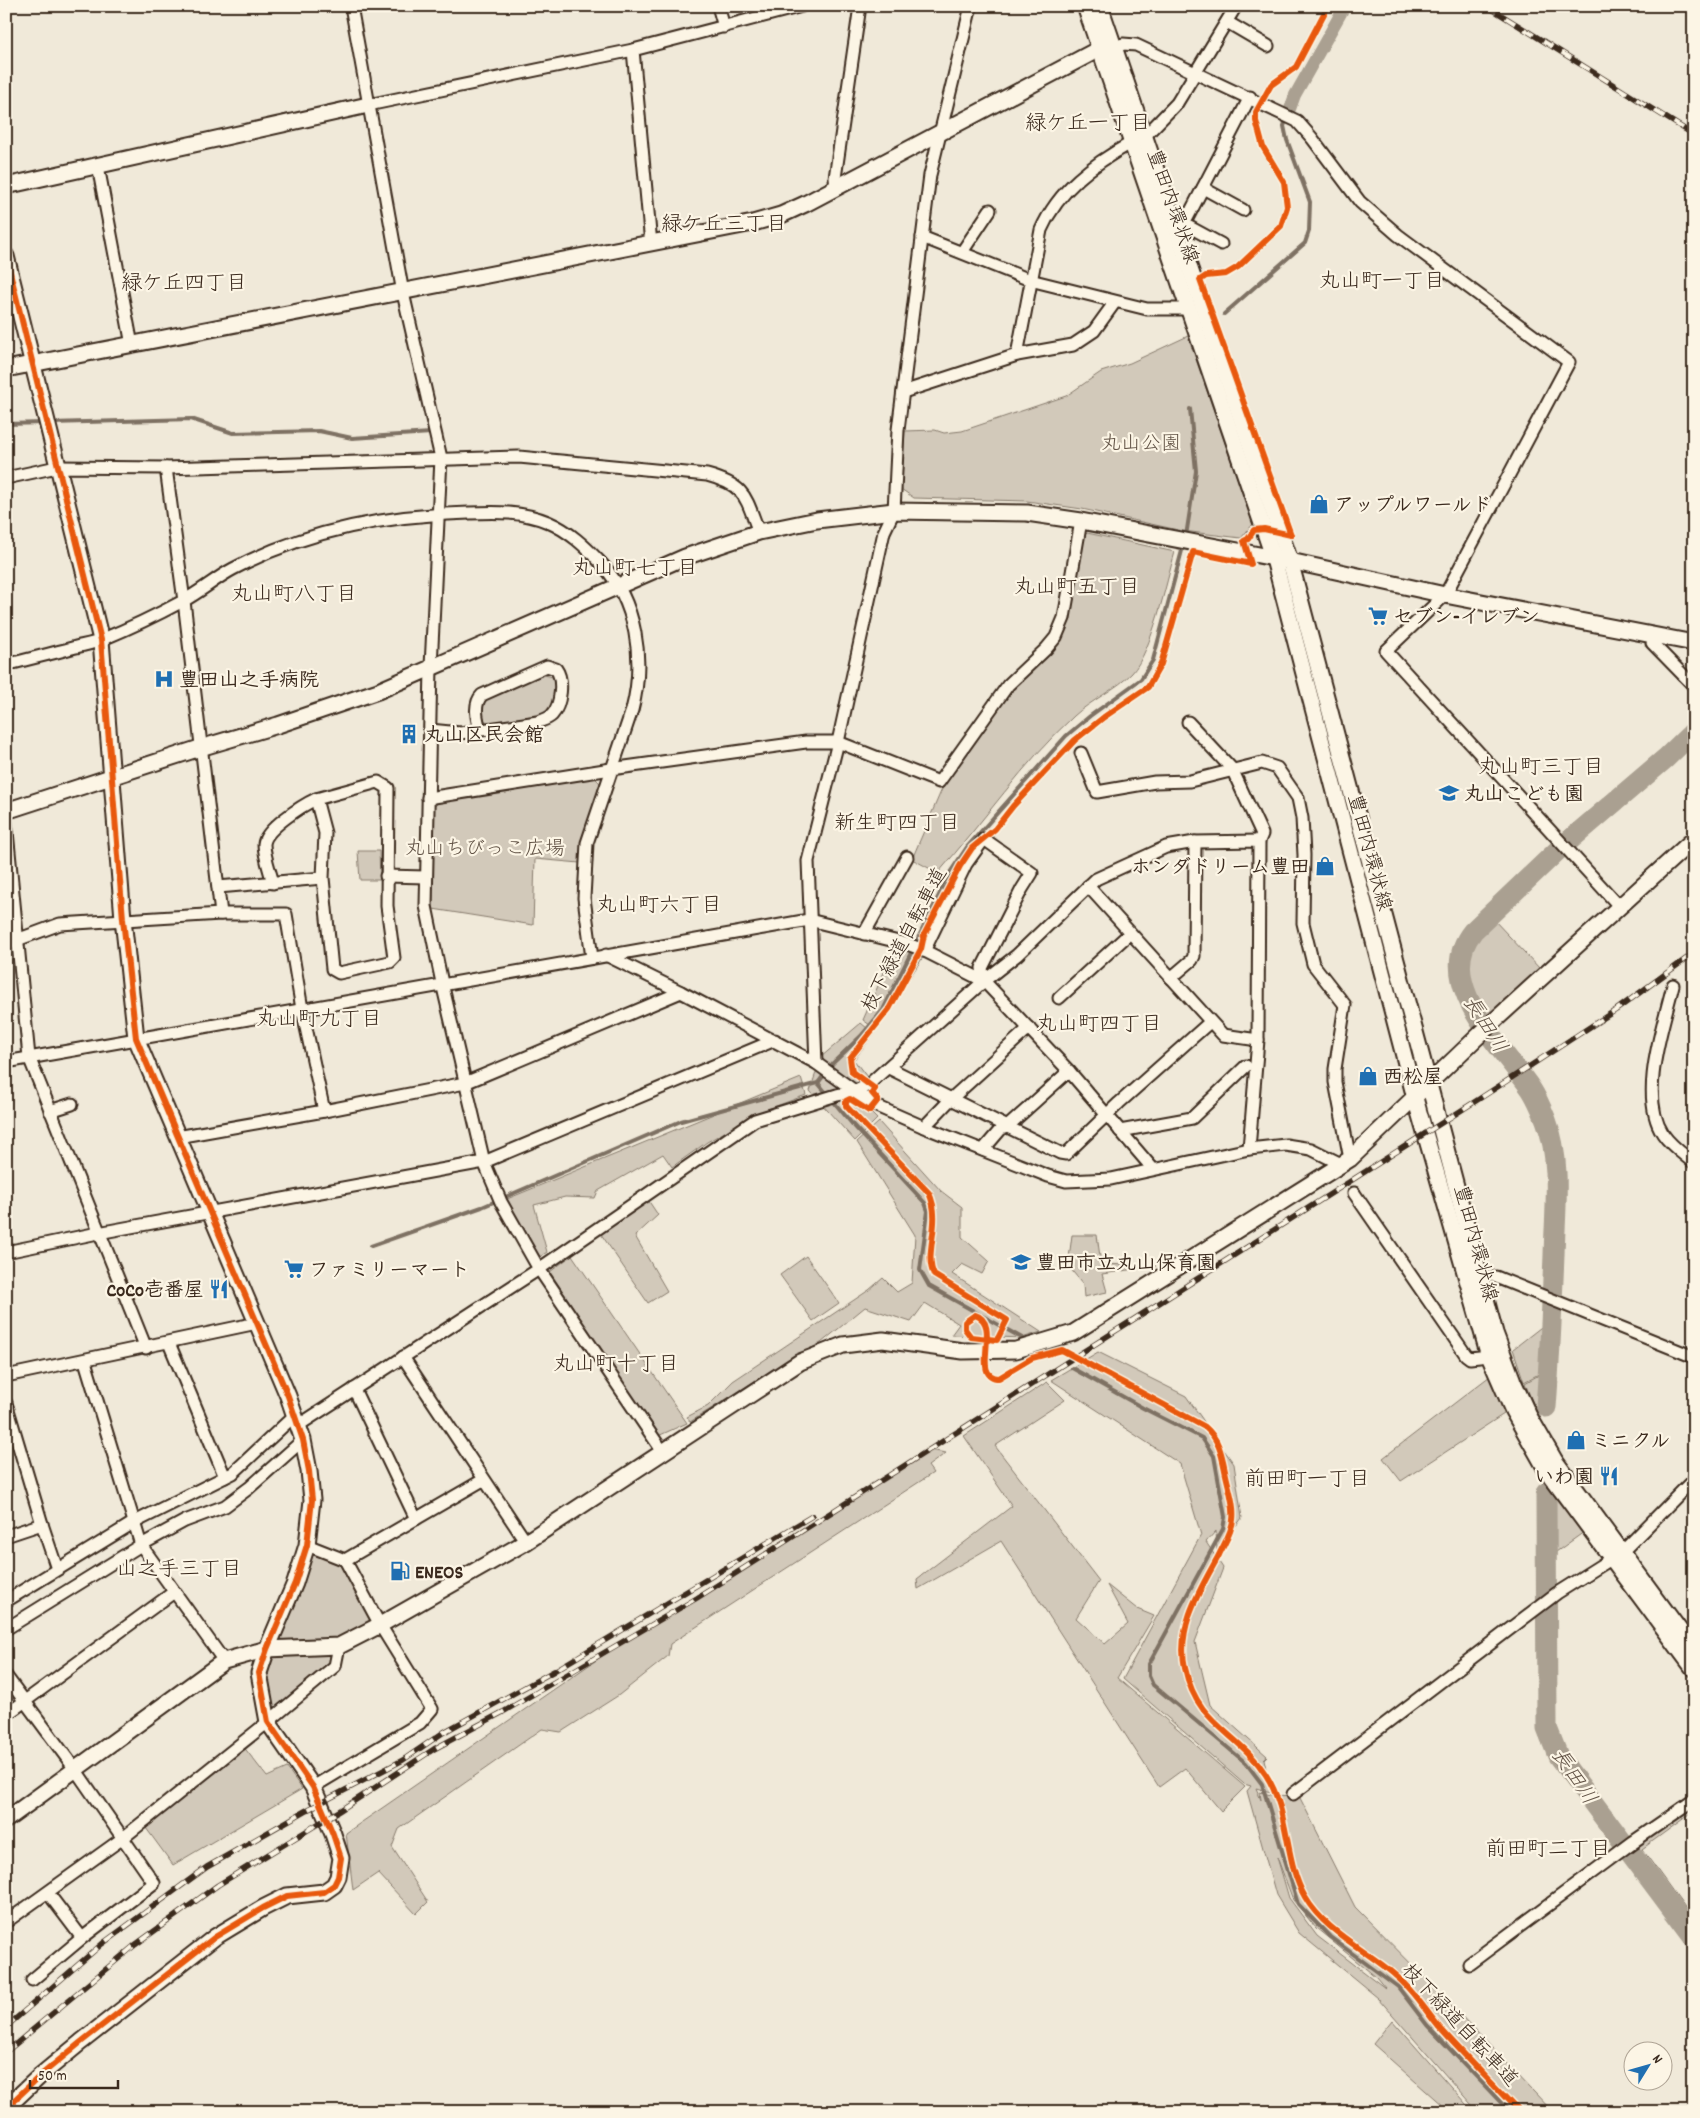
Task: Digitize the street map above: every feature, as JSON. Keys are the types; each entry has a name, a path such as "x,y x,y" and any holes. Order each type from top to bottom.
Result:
{"street":[{"path":"351,6 402,293 441,458 431,667 426,906 442,983 484,1162 501,1202 539,1269 663,1452"},
{"path":"718,6 724,27"},
{"path":"6,186 368,105 633,50 802,6"},
{"path":"836,188 835,178 860,6"},
{"path":"817,1064 809,920 808,861 838,742 884,532 894,511 898,430 930,175 971,6"},
{"name":"豊田内環状線","path":"1084,6 1106,49 1138,140 1189,309 1274,559 1415,1098 1489,1356 1513,1412 1535,1451 1616,1555 1694,1650"},
{"name":"豊田内環状線","path":"1100,6 1106,49"},
{"path":"1017,354 1030,280 1041,230 1047,215 1057,200 1084,173 1102,159 1138,140 1177,103 1236,6"},
{"path":"1226,22 1268,46"},
{"path":"6,368 402,293 762,220 805,204 939,133 1106,49 1122,44 1136,45 1298,121 1360,202 1398,236 1569,362 1445,595 1386,651 1620,907"},
{"path":"633,50 651,244"},
{"path":"1221,244 1182,229 1250,97"},
{"name":"豊田内環状線","path":"1138,140 1182,229 1290,561 1427,1085 1495,1333 1513,1381 1529,1416 1555,1461 1616,1555 1694,1669"},
{"path":"98,166 132,345"},
{"path":"1203,188 1243,210"},
{"path":"962,252 990,210"},
{"path":"922,237 1030,280 1147,309 1189,309"},
{"path":"6,256 101,640 123,919 136,1038 297,1420 310,1471 312,1500 307,1546 295,1583 259,1673 268,1722 313,1787 341,1858 341,1868 334,1885 324,1892 287,1896 263,1908 215,1938 41,2074 6,2108"},
{"path":"903,392 1017,354 1073,345 1094,331 1115,302"},
{"path":"6,478 57,467 166,468 518,457 707,474 728,480 745,496 760,532"},
{"path":"166,468 184,601 221,914"},
{"path":"6,811 357,699 685,557 760,532 816,520 894,511 1027,513 1081,521 1290,561 1445,595 1694,644"},
{"path":"6,665 101,640 184,601 233,569 274,550 339,528 380,520 438,514 500,512 522,514 546,521 563,529 579,541 605,568 618,586 631,618 636,642 638,674 632,710 587,843 584,898 592,958"},
{"path":"428,798 611,769 806,742 838,742 940,782 1008,685 1056,637 1064,618 1081,521"},
{"path":"1654,636 1652,643 1694,686"},
{"path":"430,730 460,733 538,722 552,716 561,692 561,682 556,669 547,666 482,695 477,704 476,717 480,730"},
{"path":"1188,722 1232,769 1262,834 1259,841 1258,1040 1249,1149"},
{"path":"1081,753 1097,792 1155,782 1190,781 1232,769 1268,764 1277,768 1298,798 1304,845 1303,923 1313,964 1345,1005 1335,1069 1345,1162"},
{"path":"272,883 264,844 267,836 273,829 316,799 378,782 388,788 387,906 394,958 390,962 339,973 332,969 323,878 325,833 316,799"},
{"path":"6,821 29,1058 146,1348"},
{"path":"922,950 966,864 984,839 1032,872 982,968 984,981"},
{"path":"6,1820 224,1661 267,1649 339,1646 380,1625 526,1542 800,1362 843,1345 883,1340 963,1351 1016,1350 1073,1334 1345,1162 1415,1098 1479,1034 1694,840"},
{"path":"6,1601 133,1523 233,1473 297,1420 354,1389 539,1269 755,1120 856,1091 868,1085 984,981 1017,954 1096,879 1166,847 1194,842 1259,841"},
{"path":"1171,978 1192,960 1194,956 1194,842"},
{"path":"864,934 907,857"},
{"path":"386,876 426,877"},
{"path":"218,887 323,878"},
{"path":"1088,886 1223,1035 1258,1040"},
{"path":"6,944 60,924 221,914 286,914 302,1009 324,1111"},
{"path":"6,1062 442,983 809,920 907,944 984,981 1069,1071 1152,1169"},
{"path":"1060,998 1130,933"},
{"path":"606,955 775,1040 817,1064 831,1076 856,1091 874,1105 1048,1176 1066,1180 1112,1179 1249,1149 1286,1145 1299,1146 1345,1162"},
{"path":"1673,985 1653,1073 1653,1106 1663,1134 1675,1148 1694,1163"},
{"path":"177,1137 324,1111 465,1083 681,992"},
{"path":"889,1068 1007,1128 1060,1153 1066,1154 1210,1022"},
{"path":"924,1127 950,1099 1029,1028"},
{"path":"6,1252 98,1233 484,1162 775,1040"},
{"path":"1120,1131 1192,1118 1246,1066"},
{"path":"983,1150 1001,1129 1007,1128 1069,1071"},
{"path":"50,1111 72,1104"},
{"path":"1354,1193 1466,1355 1470,1358 1489,1356"},
{"path":"1496,1277 1694,1357"},
{"path":"6,1376 146,1348 257,1323"},
{"path":"169,1342 225,1477"},
{"path":"403,1358 526,1542"},
{"path":"84,1361 141,1545 224,1661"},
{"path":"354,1389 416,1519"},
{"path":"6,1403 57,1569"},
{"path":"6,1629 141,1545 185,1521 225,1506 249,1488 303,1440"},
{"path":"1293,1794 1557,1593 1616,1555 1694,1479"},
{"path":"345,1560 483,1480"},
{"path":"6,1536 42,1524"},
{"path":"307,1546 345,1560 380,1625 432,1709 420,1723 313,1787"},
{"path":"6,1715 174,1592"},
{"path":"6,1922 122,1838 268,1722 335,1666 339,1646"},
{"path":"6,1676 75,1769 154,1883 82,1938 32,1980"},
{"path":"1469,1964 1620,1851 1694,1800"},
{"path":"48,1893 82,1938"}],"green space":[{"name":"丸山公園","path":"1188,336 1253,524 1241,538 1183,531 1082,509 1027,501 914,498 901,489 905,431 935,430 944,433 962,431 1066,396 1101,372 1130,363"},
{"path":"1087,533 1175,552 1158,616 1146,649 1139,663 1126,679 1081,710 1055,734 938,873 912,859 942,789 1010,690 1049,653 1083,537"},
{"path":"544,675 553,677 555,686 553,701 546,713 493,723 485,721 482,712 485,700 497,693"},
{"name":"丸山ちびっこ広場","path":"595,778 600,783 583,841 580,863 535,859 533,925 433,909 434,807 440,801"},
{"path":"358,851 379,851 380,880 360,880"},
{"path":"1493,919 1541,970 1486,1018 1470,992 1467,962 1470,941"},
{"path":"896,945 923,957 877,1030 863,1020"},
{"path":"861,1023 874,1034 854,1060 867,1077 855,1097 877,1119 855,1141 810,1091 821,1057"},
{"path":"801,1078 806,1095 760,1112 707,1142 672,1167 663,1154 598,1191 595,1198 565,1197 534,1205 547,1252 538,1258 507,1199"},
{"path":"879,1122 941,1191 962,1207 962,1237 989,1261 982,1274 962,1264 952,1274 1041,1332 1022,1338 951,1335 959,1324 925,1303 911,1322 865,1307 821,1343 785,1362 690,1422 687,1417 708,1406 733,1381 869,1290 883,1278 897,1292 912,1283 915,1235 857,1142"},
{"path":"648,1200 658,1215 635,1236 667,1291 648,1303 601,1234"},
{"path":"1072,1235 1097,1235 1101,1264 1156,1266 1102,1274 1107,1292 1084,1297 1083,1284 1068,1266"},
{"path":"572,1255 687,1423 658,1436 550,1272"},
{"path":"806,1256 839,1303 813,1321 780,1275"},
{"path":"1545,1324 1546,1370 1524,1382 1513,1349"},
{"path":"1098,1352 1186,1396 1234,1464 1242,1518 1217,1551 1216,1531 1206,1542 1223,1568 1195,1642 1210,1705 1267,1756 1264,1759 1271,1792 1256,1788 1261,1800 1260,1792 1271,1795 1299,1796 1355,1907 1553,2112 1503,2112 1500,2108 1502,2112 1478,2112 1378,1998 1299,1933 1276,1895 1247,1791 1251,1786 1244,1784 1123,1679 1201,1535 1180,1464 1051,1380","holes":["1277,1857 1293,1900 1316,1928 1376,1977 1385,1988 1317,1936 1289,1898"]},
{"path":"1544,1372 1542,1402 1533,1404 1525,1383"},
{"path":"1490,1376 1507,1412 1401,1481 1383,1458"},
{"path":"1047,1382 1065,1400 995,1446 1099,1581 1076,1618 1105,1644 1128,1624 1107,1585 1137,1609 1154,1616 1117,1678 1245,1787 1221,1811 1185,1768 1159,1787 1001,1541 918,1589 917,1579 1012,1506 964,1436"},
{"path":"929,1450 946,1453 928,1466 933,1473 670,1644 668,1656 619,1695 561,1732 542,1729 399,1829 392,1847 428,1902 416,1914 378,1873 353,1890 346,1833 621,1643"},
{"path":"1542,1482 1584,1532 1556,1552 1553,1594 1542,1600"},
{"path":"309,1553 316,1554 340,1565 374,1624 271,1714 265,1675"},
{"path":"243,1746 267,1777 287,1768 302,1789 173,1865 146,1828"},
{"path":"1694,1804 1694,1811 1642,1849 1690,1915 1685,1918 1633,1846"},
{"path":"1392,2020 1473,2112 1437,2112 1443,2106 1373,2044"}],"waterway":[{"path":"1290,109 1295,95 1345,6"},
{"path":"1224,314 1305,243 1309,231 1310,202 1287,140 1284,126 1290,109"},
{"path":"1186,536 1196,471 1190,409"},
{"path":"51,423 191,419 233,433 319,431 352,438 431,433"},
{"path":"6,424 44,423"},
{"path":"371,1246 482,1207 681,1121 818,1083 833,1063 861,1036 883,1010 951,871 967,847 1066,736 1141,679 1153,660 1184,543"},
{"name":"長田川","path":"1546,1407 1556,1204 1556,1170 1551,1136 1546,1120 1531,1089 1476,1014 1466,993 1461,972 1462,951 1473,931 1557,851 1666,758 1694,731"},
{"path":"818,1083 853,1125 925,1203 928,1211 920,1270 929,1286 1022,1338"},
{"path":"1072,1368 1143,1408 1202,1438 1214,1456 1225,1517 1223,1529 1149,1664 1149,1676 1153,1685 1246,1763 1262,1784 1298,1904 1330,1937 1398,1987 1427,2025 1510,2112"},
{"name":"長田川","path":"1546,1493 1547,1728 1558,1756 1694,1938"}],"railway":[{"path":"1487,6 1694,135"},
{"path":"6,2052 135,1945 218,1885 339,1811 434,1749 503,1712 697,1598 1479,1099 1616,1010 1694,953"},
{"path":"6,2027 102,1944 207,1867 305,1811 403,1760 444,1732 554,1671 812,1516"}],"cycle path":[{"path":"1291,535 1200,280 1206,276 1226,274 1238,267 1281,226 1287,207 1284,182 1263,147 1256,121 1256,112 1271,85 1296,67 1328,6"},
{"path":"6,256 101,640 123,919 136,1038 288,1396 303,1440 312,1500 307,1545 295,1583 259,1673 268,1722 313,1787 341,1858 338,1877 334,1885 324,1892 287,1896 215,1937 81,2042 41,2075 6,2108"},
{"name":"枝下緑道自転車道","path":"1291,535 1264,529 1254,530 1248,539 1244,541 1251,564 1193,552 1161,664 1148,687 1104,717 1075,740 1013,806 995,829 972,848 960,866 924,935 921,949 889,1009 850,1058 852,1072 875,1089 872,1093 878,1100 869,1111 850,1099 846,1101 846,1106 929,1193 934,1215 931,1257 934,1275 1007,1320 997,1340 971,1337 965,1329 965,1322 975,1315 983,1320 987,1338 986,1350 987,1369 991,1376 999,1378 1032,1358 1062,1350 1205,1427 1214,1437 1223,1461 1232,1503 1233,1520 1228,1538 1198,1595 1187,1623 1183,1653 1191,1687 1199,1703 1209,1716 1255,1760 1274,1789 1283,1820 1293,1868 1298,1883 1313,1909 1335,1931 1385,1967 1402,1982 1439,2027 1519,2112"}],"place":[{"name":"アップルワールド","path":"1319,504"},
{"name":"セブン-イレブン","path":"1378,616"},
{"name":"豊田山之手病院","path":"164,679"},
{"name":"丸山区民会館","path":"409,734"},
{"name":"丸山こども園","path":"1449,793"},
{"name":"ホンダドリーム豊田","path":"1325,866"},
{"name":"西松屋","path":"1368,1076"},
{"name":"豊田市立丸山保育園","path":"1021,1262"},
{"name":"ファミリーマート","path":"294,1269"},
{"name":"CoCo壱番屋","path":"219,1289"},
{"name":"ミニクル","path":"1576,1440"},
{"name":"いわ園","path":"1609,1476"},
{"name":"ENEOS","path":"400,1571"}],"district":[{"name":"緑ケ丘一丁目","path":"1088,122"},
{"name":"緑ケ丘三丁目","path":"724,223"},
{"name":"丸山町一丁目","path":"1382,280"},
{"name":"緑ケ丘四丁目","path":"184,282"},
{"name":"丸山町七丁目","path":"635,567"},
{"name":"丸山町五丁目","path":"1077,586"},
{"name":"丸山町八丁目","path":"294,593"},
{"name":"丸山町三丁目","path":"1541,766"},
{"name":"新生町四丁目","path":"897,822"},
{"name":"丸山町六丁目","path":"659,904"},
{"name":"丸山町九丁目","path":"319,1018"},
{"name":"丸山町四丁目","path":"1099,1023"},
{"name":"丸山町十丁目","path":"616,1363"},
{"name":"前田町一丁目","path":"1307,1478"},
{"name":"山之手三丁目","path":"179,1568"},
{"name":"前田町二丁目","path":"1548,1848"}]}
